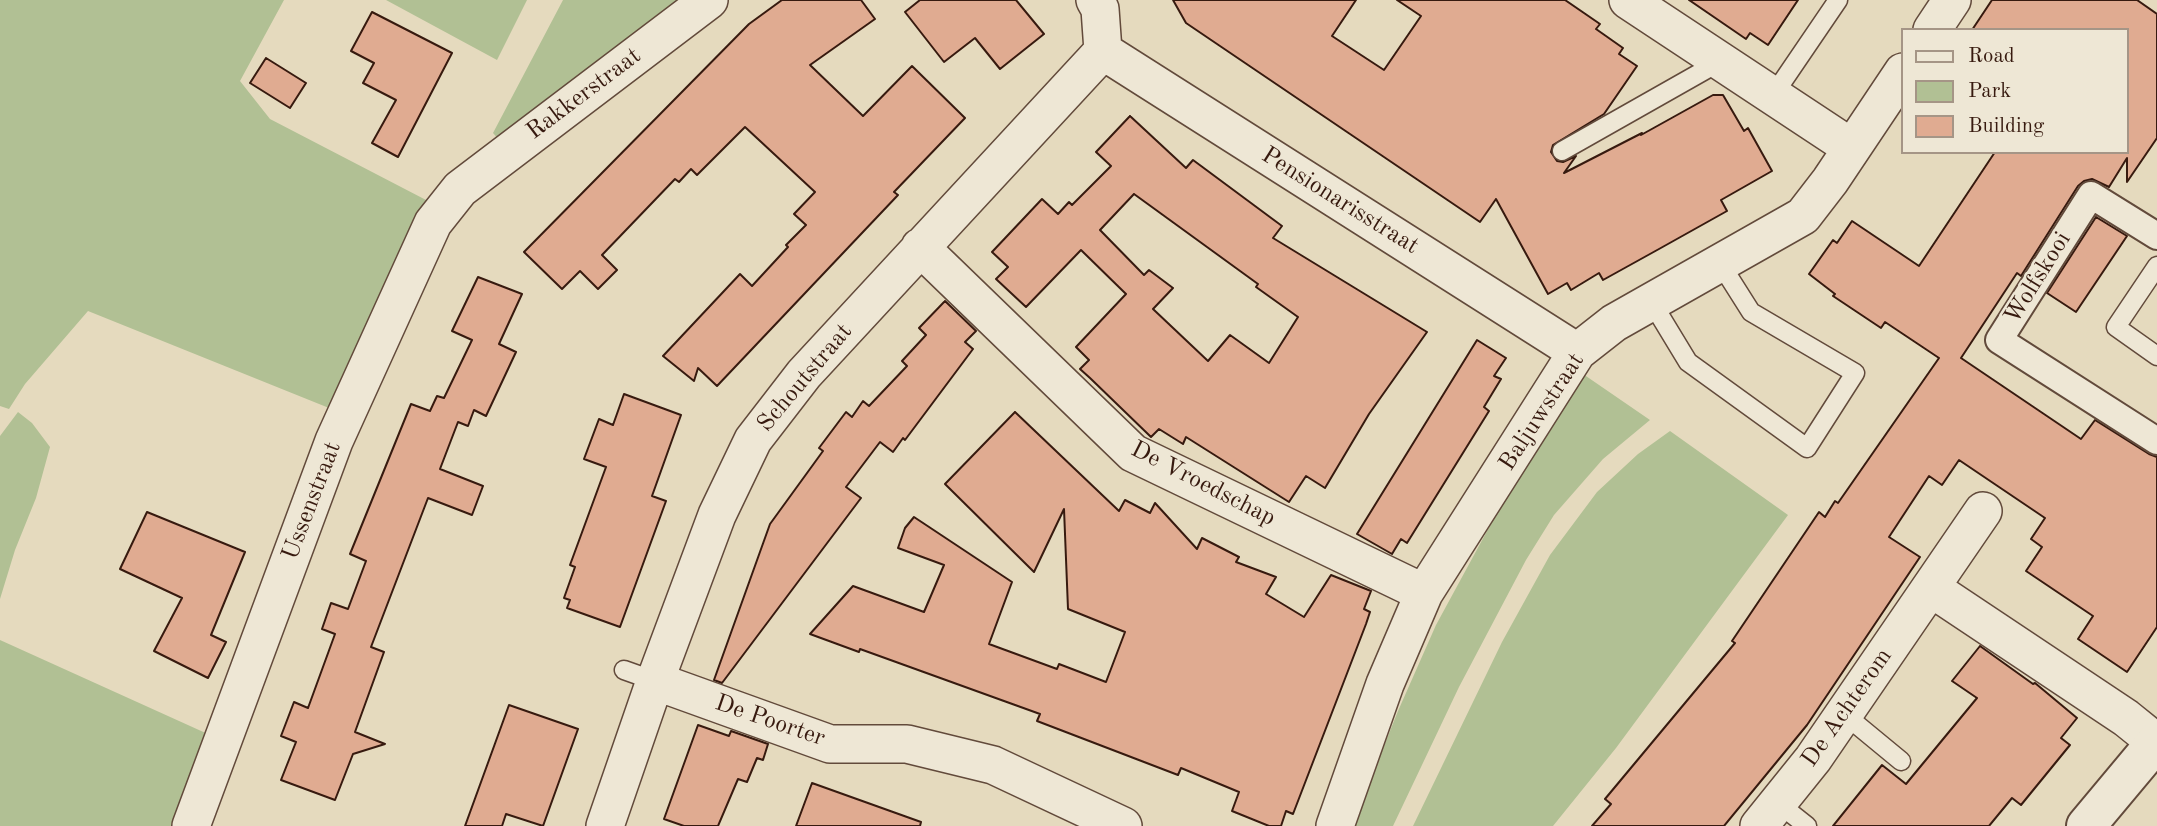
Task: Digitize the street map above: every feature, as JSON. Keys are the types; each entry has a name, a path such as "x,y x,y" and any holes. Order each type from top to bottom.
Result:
{"street":[{"name":"Rakkerstraat","path":"460,189 709,0"},
{"path":"1095,0 1100,9 1103,51"},
{"path":"1628,0 1852,148"},
{"path":"1933,28 1952,0"},
{"name":"Schoutstraat","path":"605,826 639,675 753,440 804,374 1103,51"},
{"name":"Pensionarisstraat","path":"1103,51 1577,352"},
{"name":"Baljuwstraat","path":"1335,826 1385,684 1424,593 1577,352 1614,323 1803,216 1902,73"},
{"name":"Ussenstraat","path":"191,826 334,441 424,240 433,223 460,189"},
{"name":"Wolfskooi","path":"2157,236 2091,195 1999,340 2157,441"},
{"name":"De Vroedschap","path":"920,247 1133,453 1424,593"},
{"name":"De Achterom","path":"1769,814 1813,759 1983,512"},
{"path":"1931,588 2126,718 2157,742 2086,826"},
{"name":"De Poorter","path":"639,675 830,744 907,744 993,765 1123,826"}],"lane":[{"path":"1772,97 1838,0"},
{"path":"1562,151 1721,61"},
{"path":"1651,301 1688,362 1807,448 1855,373 1751,312 1720,263"},
{"path":"2157,266 2116,327 2157,356"},
{"path":"1844,714 1901,761"},
{"path":"1769,814 1807,826"}],"green space":[{"path":"0,0 284,0 240,81 270,119 428,201 334,410 88,311 25,384 9,409 0,406"},
{"path":"386,0 527,0 497,60"},
{"path":"563,0 691,0 500,141 493,133"},
{"path":"1583,374 1650,420 1603,459 1554,515 1526,560 1459,687 1393,826 1352,826 1436,625 1499,509"},
{"path":"18,412 32,423 50,447 36,498 15,550 0,599 0,436"},
{"path":"1670,431 1788,515 1616,748 1553,826 1413,826 1502,642 1550,555 1597,492 1638,454"},
{"path":"0,640 210,735 178,826 0,826"}],"building":[{"path":"782,0 861,0 875,19 810,65 863,116 912,66 965,118 894,192 898,195 717,386 698,368 694,381 663,356 740,274 752,286 806,225 794,214 815,192 745,127 697,175 691,169 679,182 675,179 602,255 617,270 598,289 580,271 562,289 524,252 749,24"},
{"path":"920,0 1016,0 1044,34 1000,69 975,38 944,62 905,12"},
{"path":"1173,0 1356,0 1332,36 1384,70 1421,16 1397,0 1565,0 1600,24 1596,29 1623,48 1619,54 1637,66 1604,114 1553,145 1551,152 1557,161 1563,162 1576,156 1564,173 1713,95 1723,95 1744,131 1748,128 1772,171 1721,200 1727,211 1603,280 1599,273 1571,290 1567,283 1548,294 1496,199 1480,222 1186,23"},
{"path":"1689,0 1798,0 1768,45 1750,33 1746,39"},
{"path":"1992,0 2137,0 2157,14 2157,138 2127,182 2127,158 2109,187 2092,179 2078,186 2021,276 2017,273 1961,358 2081,439 2095,420 2157,457 2157,627 2127,672 2078,639 2093,616 2026,571 2042,547 2031,539 2045,518 1959,460 1942,485 1929,476 1889,537 1920,557 1807,725 1724,826 1592,826 1611,804 1605,799 1735,643 1732,641 1819,512 1825,517 1835,501 1838,503 1939,358 1885,322 1881,328 1833,296 1835,294 1809,274 1833,240 1837,243 1852,221 1919,266 1994,154 2129,154 2129,28 1973,28"},
{"path":"372,12 452,53 398,157 372,143 396,100 363,83 374,63 351,51"},
{"path":"266,58 306,83 290,108 250,83"},
{"path":"1130,116 1186,168 1193,160 1282,226 1273,238 1427,332 1369,414 1325,488 1306,476 1289,502 1186,437 1183,444 1159,429 1151,437 1080,369 1089,360 1076,347 1126,294 1081,250 1026,307 996,279 1008,267 992,252 1042,199 1058,214 1069,202 1072,205 1111,166 1096,152","holes":["1134,194 1258,284 1256,287 1298,317 1269,363 1230,335 1208,361 1153,309 1173,288 1149,270 1144,275 1100,230"]},
{"path":"2096,217 2127,236 2076,312 2047,293"},
{"path":"478,277 522,294 499,344 516,352 486,416 474,410 468,426 458,422 440,469 483,486 472,515 428,498 371,647 384,652 355,732 385,744 353,754 335,800 281,780 296,742 281,736 294,702 308,708 335,634 322,629 331,603 348,609 366,561 350,554 411,404 430,411 437,396 444,398 472,340 452,331"},
{"path":"945,301 976,331 965,342 973,349 905,440 903,438 893,452 880,442 846,487 861,498 722,683 714,680 770,524 823,451 819,448 846,412 852,417 863,401 869,406 907,366 902,361 926,335 919,328"},
{"path":"1477,340 1506,358 1494,376 1501,379 1484,407 1489,411 1407,543 1401,539 1392,554 1357,534"},
{"path":"624,394 681,415 652,496 666,501 620,627 567,608 570,600 564,598 575,567 570,565 606,467 584,459 599,419 613,425"},
{"path":"1015,412 1119,511 1125,500 1150,513 1155,503 1197,549 1202,538 1239,557 1236,562 1276,577 1266,594 1304,617 1331,575 1371,591 1364,609 1370,612 1366,624 1293,814 1286,811 1281,826 1269,826 1232,811 1239,792 1181,768 1178,775 1037,721 1040,714 860,649 859,652 810,634 853,586 924,612 944,565 898,548 905,528 914,517 1012,582 989,644 1057,669 1059,664 1106,682 1125,632 1068,609 1064,509 1034,572 945,484"},
{"path":"147,512 245,552 211,635 226,642 208,678 154,651 182,598 120,569"},
{"path":"1980,646 2035,683 2077,718 2061,738 2070,745 2021,805 2012,798 1989,826 1833,826 1882,765 1906,784 1977,698 1952,681"},
{"path":"509,705 578,729 543,826 506,814 502,826 465,826"},
{"path":"698,725 729,736 731,731 768,744 763,760 757,758 747,782 738,779 718,826 684,826 664,819"},
{"path":"812,783 921,822 920,826 796,826"}]}
